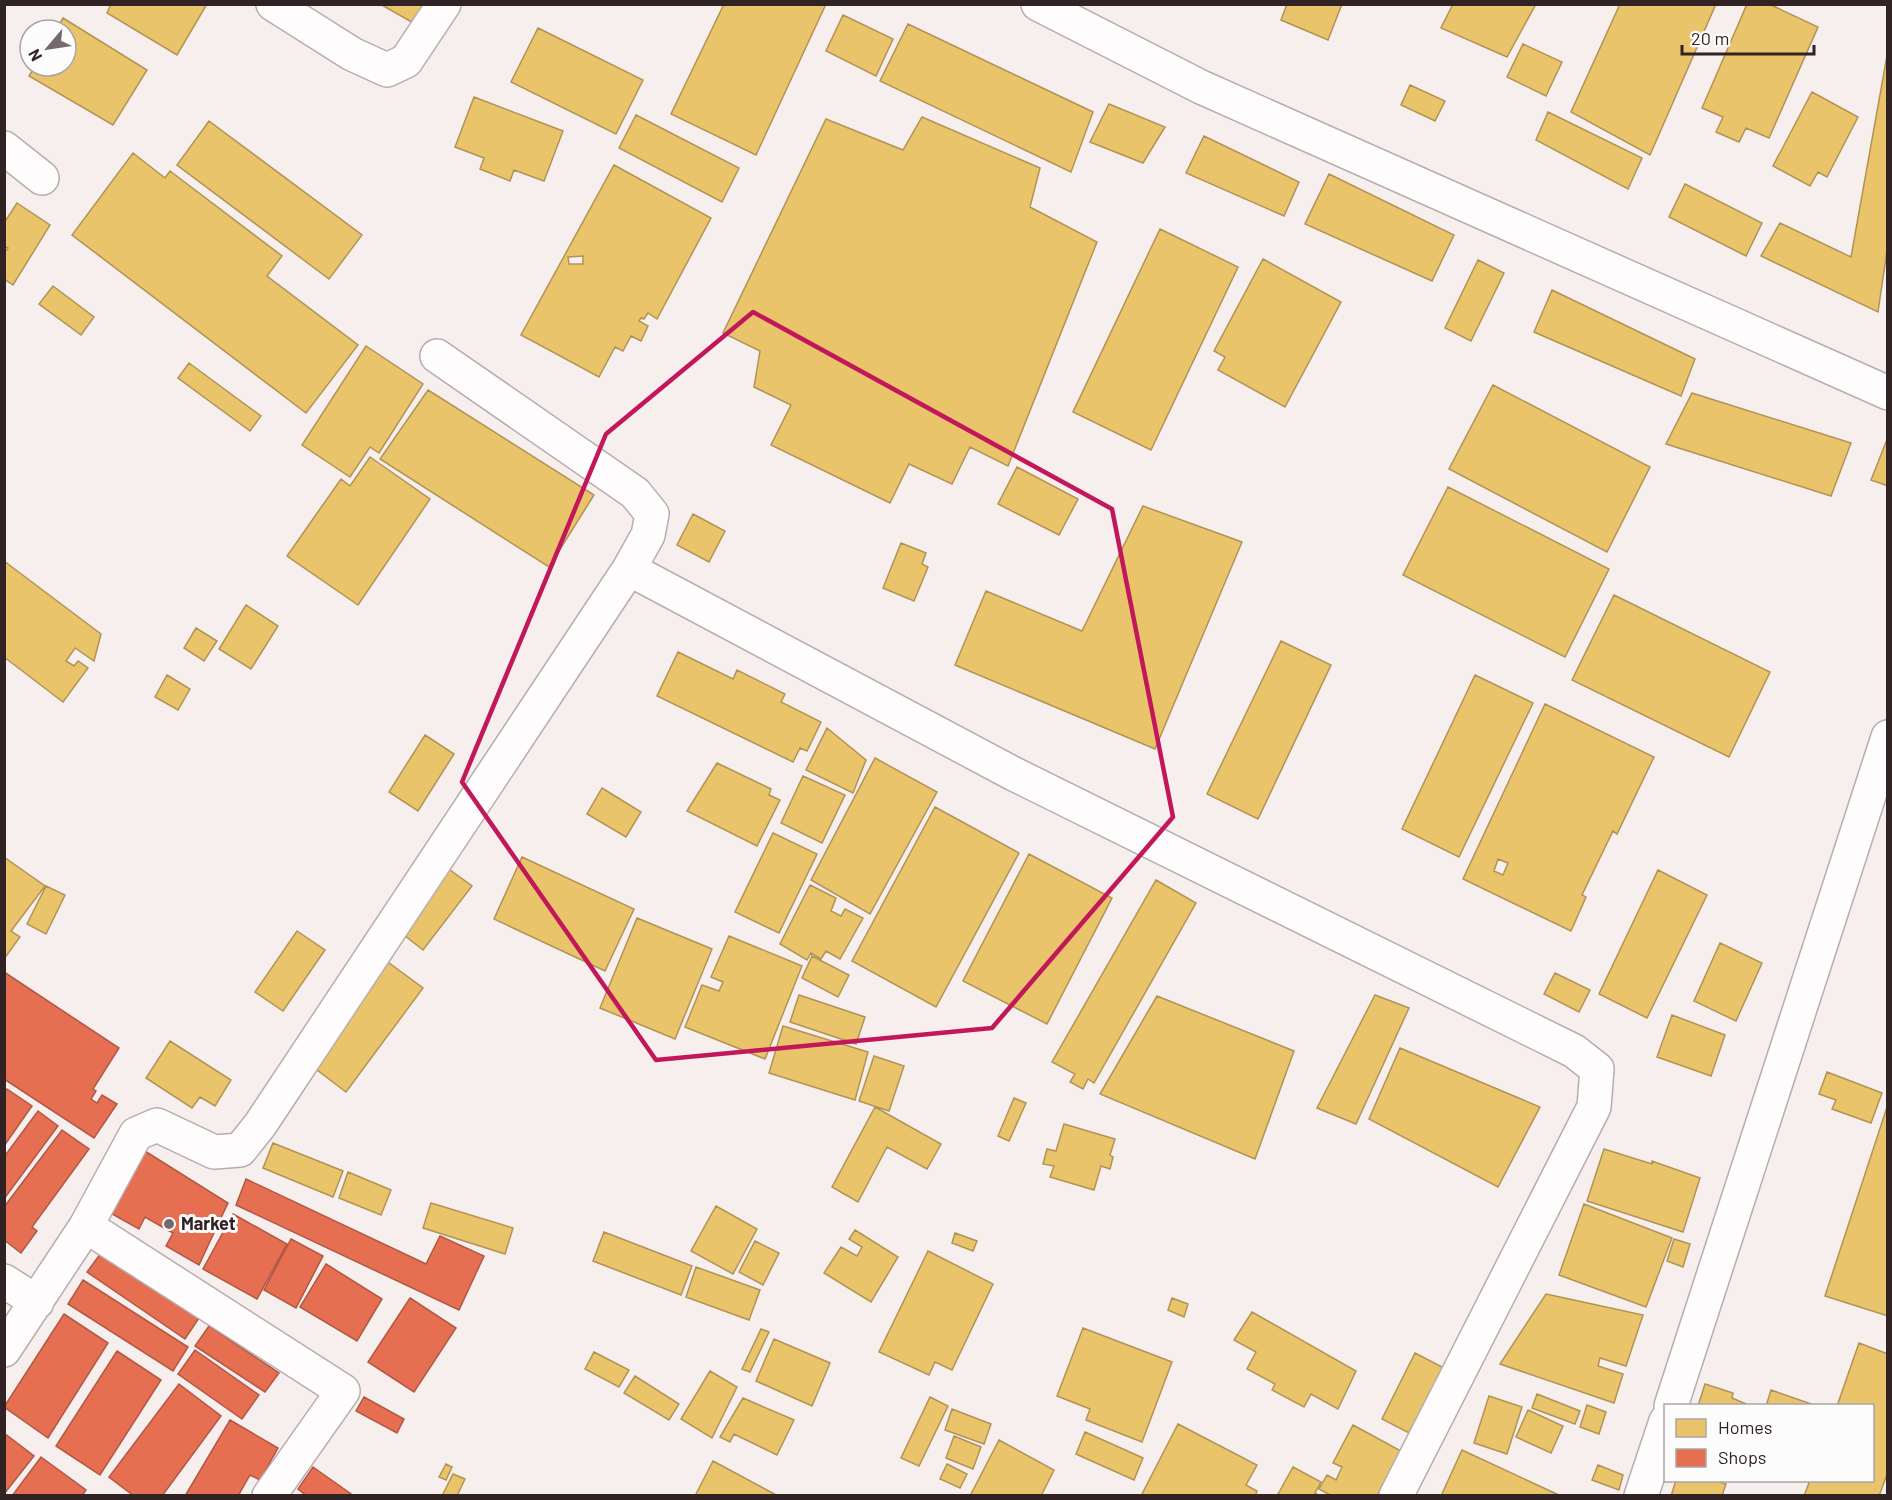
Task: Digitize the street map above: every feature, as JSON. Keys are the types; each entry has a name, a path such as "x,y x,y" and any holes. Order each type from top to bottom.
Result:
{"street":[{"path":"273,4 352,54 387,69 406,60 444,4"},
{"path":"1038,4 1212,92 1887,393"},
{"path":"4,148 42,178"},
{"path":"4,1350 86,1226 136,1134 157,1125 214,1152 240,1150 260,1125 629,569 648,535 652,514 635,493 437,356"},
{"path":"629,569 1012,774 1574,1051 1597,1069 1594,1107 1396,1496"},
{"path":"1672,1404 1887,738"},
{"path":"86,1226 343,1391 269,1496"},
{"path":"4,1281 37,1302"},
{"path":"1641,1496 1664,1424"}],"highlighted area":[{"path":"753,312 1112,509 1173,817 992,1028 656,1060 462,782 606,434"}],"building: Homes":[{"path":"111,4 207,4 177,55 107,13"},
{"path":"380,4 435,4 422,28"},
{"path":"724,4 826,4 756,155 671,114"},
{"path":"1287,4 1342,4 1328,40 1281,20"},
{"path":"1453,4 1536,4 1507,57 1441,28"},
{"path":"1620,4 1716,4 1650,155 1571,112"},
{"path":"1747,4 1769,4 1818,27 1769,138 1746,128 1739,142 1716,132 1723,117 1702,108"},
{"path":"843,15 893,39 876,76 826,51"},
{"path":"908,24 1093,112 1071,172 880,81"},
{"path":"78,27 147,70 113,125 32,78 78,78"},
{"path":"538,28 643,80 616,134 511,82"},
{"path":"1523,44 1562,62 1546,96 1507,77"},
{"path":"1888,50 1888,244 1878,312 1761,256 1780,223 1851,257"},
{"path":"1410,85 1445,101 1435,121 1401,105"},
{"path":"1812,92 1858,117 1827,177 1818,172 1810,186 1773,166"},
{"path":"474,97 563,131 544,181 514,170 510,181 480,169 484,158 455,147"},
{"path":"1109,104 1165,127 1143,163 1090,142"},
{"path":"1548,112 1642,158 1628,189 1536,140"},
{"path":"636,115 739,168 722,202 619,148"},
{"path":"922,117 1040,168 1030,207 1097,242 1008,466 970,447 952,484 909,464 890,503 771,445 791,405 754,387 760,351 723,333 826,119 903,150"},
{"path":"209,121 362,235 329,279 177,165"},
{"path":"1204,136 1299,182 1284,216 1186,173"},
{"path":"133,153 165,178 170,171 282,256 267,276 358,345 306,413 72,235"},
{"path":"614,165 711,218 657,319 648,313 644,319 641,318 639,321 648,326 641,341 631,336 623,351 615,347 599,377 521,335","holes":["583,256 583,264 569,264 568,257"]},
{"path":"1329,174 1454,235 1432,281 1305,224"},
{"path":"1685,184 1762,223 1746,256 1669,217"},
{"path":"17,203 50,225 13,285 4,279 4,253 8,248 4,246 4,223"},
{"path":"1160,229 1238,267 1151,450 1073,412"},
{"path":"1263,259 1341,302 1285,407 1218,370 1225,357 1214,351"},
{"path":"1478,260 1504,273 1471,341 1445,328"},
{"path":"53,286 94,317 81,335 39,304"},
{"path":"1552,290 1695,359 1681,396 1534,332"},
{"path":"366,346 423,384 379,453 370,447 350,477 302,445"},
{"path":"189,363 261,416 250,431 178,378"},
{"path":"1493,385 1650,467 1607,552 1449,469"},
{"path":"428,390 594,495 549,567 380,459"},
{"path":"1692,393 1851,443 1831,496 1666,444"},
{"path":"1888,437 1888,486 1871,480"},
{"path":"370,457 430,499 358,605 287,556 341,479 350,486"},
{"path":"1017,467 1078,499 1059,535 998,504"},
{"path":"1448,487 1609,569 1565,657 1403,575"},
{"path":"1143,506 1242,542 1155,749 955,665 986,591 1082,631"},
{"path":"693,514 725,531 709,562 677,545"},
{"path":"901,543 926,553 922,564 928,567 914,601 883,588"},
{"path":"4,561 101,634 94,661 75,648 66,661 74,666 78,661 88,668 63,702 4,657"},
{"path":"1614,595 1770,672 1729,757 1572,680"},
{"path":"246,605 278,626 251,669 219,649"},
{"path":"196,628 217,641 204,661 184,648"},
{"path":"1281,641 1331,665 1258,819 1207,794"},
{"path":"678,652 733,679 737,670 785,694 781,702 821,722 807,751 800,748 793,762 657,696"},
{"path":"167,675 190,689 178,710 155,697"},
{"path":"1475,675 1533,703 1459,857 1402,829"},
{"path":"1545,704 1654,757 1617,834 1613,831 1582,895 1586,897 1571,931 1463,879","holes":["1498,859 1508,863 1503,875 1494,871"]},
{"path":"827,728 866,760 853,793 806,770"},
{"path":"425,735 454,754 418,811 389,792"},
{"path":"875,758 937,792 870,914 811,880"},
{"path":"717,763 771,789 769,795 780,800 757,846 687,811"},
{"path":"803,776 845,795 822,843 781,823"},
{"path":"602,788 641,812 626,837 587,814"},
{"path":"935,807 1019,853 936,1007 852,961"},
{"path":"773,833 817,854 779,933 735,912"},
{"path":"1029,854 1112,898 1047,1024 963,981"},
{"path":"4,857 45,886 11,931 20,937 4,959"},
{"path":"522,857 634,909 605,971 494,919"},
{"path":"446,867 472,886 423,950 399,931"},
{"path":"1658,870 1707,895 1647,1018 1599,994"},
{"path":"1156,880 1196,903 1094,1083 1088,1079 1083,1089 1070,1082 1075,1074 1052,1062"},
{"path":"810,885 836,898 831,911 841,916 845,909 863,918 840,959 826,951 821,959 811,953 807,960 780,944"},
{"path":"46,886 65,895 46,934 27,924"},
{"path":"637,918 712,949 675,1039 600,1008"},
{"path":"297,931 325,950 283,1011 255,992"},
{"path":"729,936 802,966 765,1059 685,1027 702,985 719,991 723,982 711,977"},
{"path":"1720,943 1762,963 1736,1021 1694,1001"},
{"path":"812,956 849,975 838,997 802,978"},
{"path":"381,957 423,988 346,1092 304,1060"},
{"path":"1555,973 1590,990 1579,1012 1544,994"},
{"path":"799,995 865,1017 856,1044 790,1022"},
{"path":"1375,995 1409,1008 1356,1124 1317,1108"},
{"path":"1157,996 1294,1051 1255,1159 1100,1094"},
{"path":"1672,1015 1725,1035 1711,1076 1657,1057"},
{"path":"783,1026 868,1052 855,1100 769,1073"},
{"path":"170,1041 231,1080 215,1106 200,1097 192,1108 146,1078"},
{"path":"1400,1048 1540,1107 1498,1187 1369,1119"},
{"path":"874,1056 904,1066 889,1111 859,1101"},
{"path":"1827,1072 1882,1093 1871,1123 1832,1109 1836,1100 1819,1094"},
{"path":"1014,1098 1026,1103 1009,1141 998,1136"},
{"path":"1888,1104 1888,1316 1825,1296"},
{"path":"875,1107 941,1144 927,1169 887,1147 858,1202 832,1187"},
{"path":"1064,1124 1115,1139 1110,1155 1113,1157 1110,1169 1101,1166 1094,1190 1050,1177 1054,1166 1043,1164 1047,1149 1056,1151"},
{"path":"273,1143 343,1171 333,1197 263,1168"},
{"path":"1604,1149 1652,1164 1652,1161 1700,1178 1683,1232 1587,1201"},
{"path":"348,1172 391,1190 381,1215 339,1198"},
{"path":"431,1203 513,1228 505,1254 423,1228"},
{"path":"1584,1204 1672,1238 1646,1307 1559,1275"},
{"path":"716,1206 757,1229 733,1274 691,1251"},
{"path":"855,1230 898,1257 871,1302 824,1273 841,1247 857,1256 862,1247 849,1239"},
{"path":"604,1232 692,1266 681,1295 593,1261"},
{"path":"955,1233 977,1241 973,1251 952,1243"},
{"path":"1674,1239 1690,1244 1683,1267 1667,1261"},
{"path":"755,1241 779,1253 763,1285 739,1272"},
{"path":"928,1251 993,1284 952,1370 935,1362 929,1375 879,1352"},
{"path":"696,1267 760,1290 749,1320 686,1297"},
{"path":"1546,1294 1643,1315 1626,1366 1600,1358 1598,1366 1623,1374 1614,1403 1500,1364"},
{"path":"1172,1298 1188,1304 1184,1317 1168,1310"},
{"path":"1252,1312 1356,1371 1338,1409 1311,1394 1304,1407 1272,1390 1275,1384 1247,1369 1256,1352 1234,1340"},
{"path":"1083,1328 1172,1362 1142,1442 1086,1420 1090,1409 1057,1396"},
{"path":"761,1329 769,1332 750,1372 742,1369"},
{"path":"774,1339 830,1363 812,1406 756,1381"},
{"path":"1859,1343 1888,1354 1888,1472 1879,1496 1804,1496 1809,1482 1874,1482 1874,1404 1838,1404"},
{"path":"594,1352 629,1370 619,1387 585,1369"},
{"path":"1415,1353 1446,1369 1413,1435 1382,1419"},
{"path":"710,1371 737,1387 712,1438 681,1419"},
{"path":"635,1376 679,1404 669,1420 624,1393"},
{"path":"1705,1384 1733,1393 1732,1398 1746,1404 1699,1404"},
{"path":"1771,1390 1811,1404 1767,1404"},
{"path":"1537,1394 1580,1411 1575,1424 1532,1408"},
{"path":"1489,1396 1522,1407 1507,1454 1474,1443"},
{"path":"930,1397 948,1406 919,1466 901,1458"},
{"path":"743,1398 794,1420 777,1455 734,1434 730,1442 720,1437"},
{"path":"1587,1405 1606,1412 1599,1434 1580,1427"},
{"path":"952,1409 991,1424 984,1444 945,1430"},
{"path":"1528,1410 1563,1426 1551,1453 1516,1437"},
{"path":"1178,1424 1257,1465 1246,1485 1257,1491 1255,1496 1141,1496"},
{"path":"1353,1425 1401,1451 1377,1496 1332,1496 1319,1489 1327,1475 1336,1480 1342,1467 1333,1463"},
{"path":"1085,1432 1143,1458 1134,1480 1076,1454"},
{"path":"954,1436 981,1447 973,1469 946,1458"},
{"path":"999,1440 1054,1470 1041,1496 970,1496"},
{"path":"1462,1450 1561,1496 1441,1496"},
{"path":"713,1461 778,1496 695,1496"},
{"path":"446,1464 452,1467 446,1480 439,1477"},
{"path":"947,1464 967,1474 960,1488 940,1479"},
{"path":"1598,1465 1623,1475 1619,1490 1592,1480"},
{"path":"1293,1467 1321,1482 1315,1493 1320,1496 1277,1496"},
{"path":"453,1474 465,1479 457,1496 446,1496 443,1494"},
{"path":"1675,1482 1726,1484 1722,1496 1671,1496"}],"building: Shops":[{"path":"4,972 119,1048 93,1089 96,1091 91,1099 97,1103 102,1095 117,1104 94,1138 4,1079"},
{"path":"7,1089 32,1106 4,1146 4,1093"},
{"path":"38,1111 58,1126 4,1199 4,1157"},
{"path":"62,1130 89,1149 32,1227 37,1231 21,1253 4,1240 4,1207"},
{"path":"140,1148 228,1203 199,1265 166,1246 173,1233 145,1217 139,1229 105,1210"},
{"path":"246,1179 426,1264 440,1236 484,1256 459,1310 236,1205"},
{"path":"233,1214 287,1244 257,1299 203,1269"},
{"path":"291,1239 323,1256 296,1308 264,1290"},
{"path":"104,1249 201,1315 185,1339 87,1272"},
{"path":"326,1264 382,1299 357,1341 300,1307"},
{"path":"83,1280 188,1347 173,1371 68,1304"},
{"path":"410,1298 456,1328 414,1392 368,1362"},
{"path":"64,1314 108,1343 48,1438 4,1407"},
{"path":"209,1326 279,1373 265,1392 195,1346"},
{"path":"195,1350 259,1395 242,1419 178,1374"},
{"path":"117,1351 161,1380 100,1475 56,1446"},
{"path":"179,1384 221,1416 162,1496 134,1496 109,1477"},
{"path":"364,1397 404,1419 397,1433 356,1411"},
{"path":"230,1420 278,1448 260,1480 250,1475 238,1496 185,1496"},
{"path":"4,1433 34,1456 4,1494"},
{"path":"41,1457 86,1490 82,1496 12,1496"},
{"path":"313,1467 354,1496 307,1496 298,1489"}],"place":[{"name":"Market","path":"169,1224"}]}
